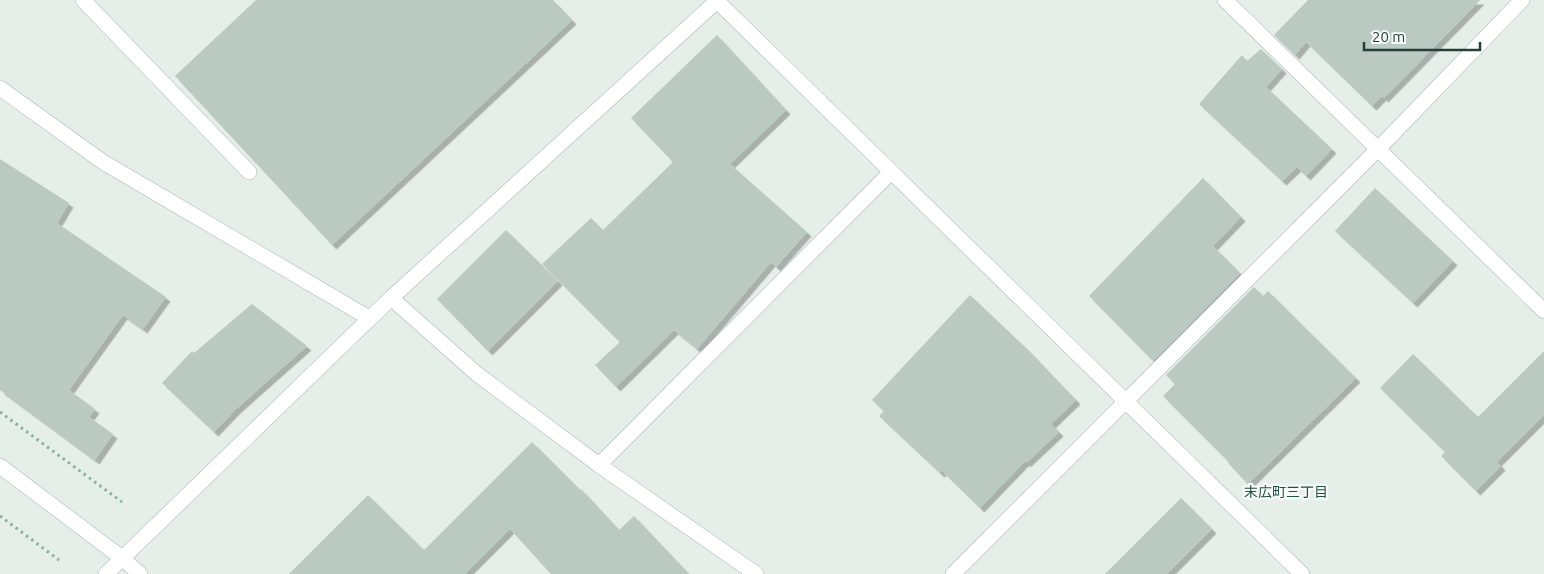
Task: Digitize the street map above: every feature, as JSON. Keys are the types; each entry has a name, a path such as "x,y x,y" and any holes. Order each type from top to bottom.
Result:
{"street":[{"path":"83,0 249,172"},
{"path":"1225,0 1379,148 1544,311"},
{"path":"953,574 1379,148 1522,0"},
{"path":"106,574 369,318 718,1 1302,574"},
{"path":"0,88 104,162 369,318"},
{"path":"599,464 892,172"},
{"path":"391,298 477,374 599,464 756,574"},
{"path":"0,466 122,558 140,574"}],"path":[{"path":"0,412 122,502"},
{"path":"0,516 59,560"}],"building":[{"path":"256,0 553,0 572,20 332,245 175,76"},
{"path":"1308,0 1480,0 1384,98 1382,96 1372,106 1306,42 1295,55 1274,35"},
{"path":"717,35 786,110 730,164 807,232 776,267 771,262 697,349 674,330 616,387 595,365 620,342 542,264 591,218 603,230 673,162 631,118"},
{"path":"1261,49 1282,69 1266,87 1332,149 1306,176 1297,167 1282,181 1199,104 1242,55 1247,61"},
{"path":"0,159 69,203 57,223 166,297 143,329 123,315 69,390 95,409 89,417 113,434 95,460 0,390"},
{"path":"1203,178 1241,217 1213,246 1240,273 1153,361 1089,296"},
{"path":"1375,188 1453,261 1413,303 1335,231"},
{"path":"506,230 558,281 488,351 437,299"},
{"path":"1254,287 1263,296 1268,291 1356,378 1248,484 1229,462 1163,396 1175,384 1166,375"},
{"path":"970,295 1028,350 1076,400 1051,424 1059,432 1026,463 1025,461 980,508 942,471 940,473 879,416 884,411 872,400"},
{"path":"252,304 307,346 236,409 214,432 162,383 192,351 194,353"},
{"path":"1544,351 1544,415 1497,462 1501,466 1476,491 1441,456 1445,452 1380,388 1413,354 1478,417"},
{"path":"532,442 581,489 619,530 634,516 689,574 551,574 510,529 465,574 289,574 368,495 424,550"},
{"path":"1181,498 1212,529 1167,574 1105,574"}],"district":[{"name":"末広町三丁目","path":"1286,492"}]}
